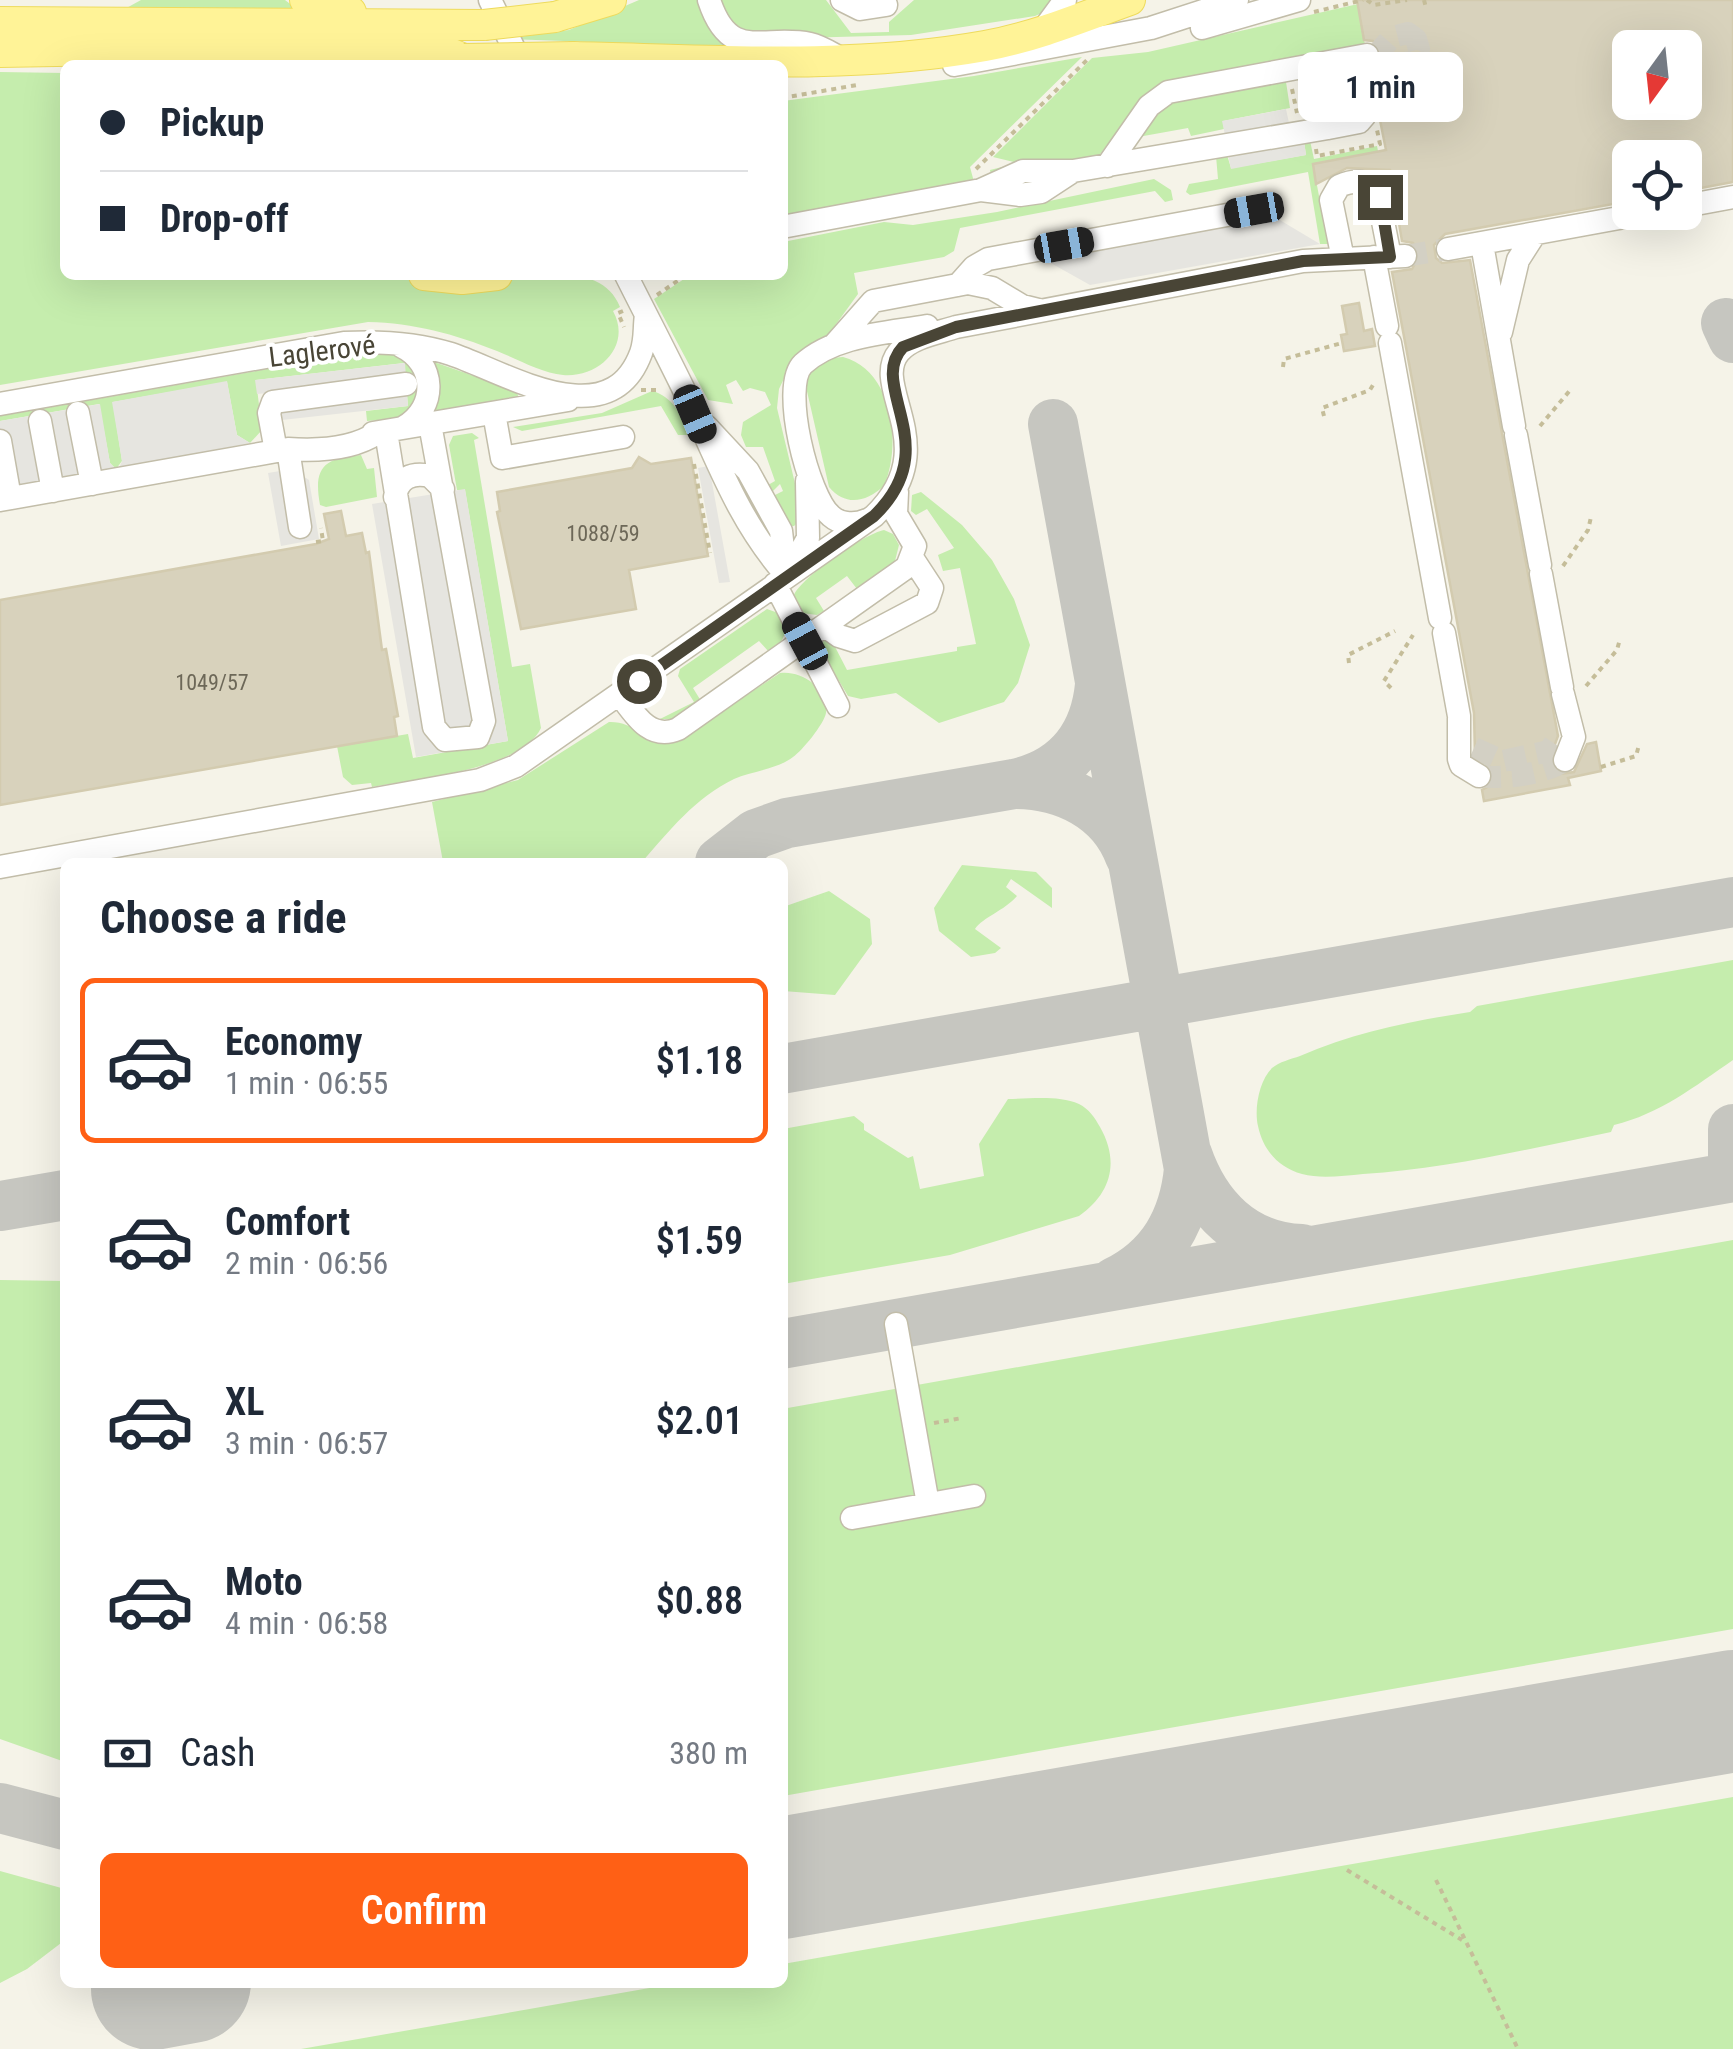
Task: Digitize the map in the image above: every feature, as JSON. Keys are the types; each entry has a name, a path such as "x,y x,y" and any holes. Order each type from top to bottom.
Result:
{"main road":[{"path":"0,6 72,6 114,0"},
{"path":"304,0 413,24"},
{"path":"0,22 516,23 555,17 611,0"},
{"path":"456,60 574,56 844,59 988,46 1130,0"},
{"path":"0,52 138,46 442,50 464,59"},
{"path":"113,50 142,60"}],"street":[{"path":"490,0 520,60"},
{"path":"710,0 724,29 740,41 810,44 844,59"},
{"path":"844,0 856,0"},
{"path":"844,0 860,9 886,5"},
{"path":"1040,32 1065,0"},
{"path":"988,46 1122,23 1200,0"},
{"path":"1093,46 1201,15 1238,0"},
{"path":"788,65 825,75 892,72 991,60 1154,39 1283,2"},
{"path":"1107,166 1148,106 1168,92 1367,55"},
{"path":"788,226 980,185 1020,195 1041,192 1073,171 1328,128"},
{"path":"1343,259 1331,200 1339,186 1356,181 1370,184 1377,191 1390,257 1388,335 1458,716 1459,759 1461,766 1479,776"},
{"path":"1702,203 1733,197"},
{"path":"958,285 974,267 988,259 1254,210"},
{"path":"1448,249 1612,220"},
{"path":"1499,341 1518,260 1534,235"},
{"path":"1482,244 1515,431 1548,568 1564,696 1574,737 1565,760"},
{"path":"0,867 480,780 516,766 874,516 896,492 905,472 907,448 893,378 894,360 912,342 956,327 1303,261 1390,257"},
{"path":"988,259 980,274 992,288 1022,306 1046,310"},
{"path":"629,280 648,307 729,493 781,580 805,641 838,706"},
{"path":"874,516 854,524 830,516 816,492 794,406 794,378 805,362 831,346 873,301 958,285 992,288"},
{"path":"0,441 5,499 282,450 309,439 362,431 386,432 583,397 617,384 634,366 644,344 648,307"},
{"path":"831,346 929,325 956,327"},
{"path":"386,432 412,422 424,409 430,383 413,352 388,343"},
{"name":"Laglerové","path":"0,404 344,344 388,343 435,350 556,394 583,397"},
{"path":"309,531 268,413 273,402 406,384"},
{"path":"494,413 502,458 623,437"},
{"path":"78,414 92,484"},
{"path":"40,421 54,491"},
{"path":"386,432 434,727 445,740 471,740 478,737 484,721 430,424"},
{"path":"781,580 808,538 806,464"},
{"path":"394,497 397,487 409,476 430,476 443,489"},
{"path":"620,695 648,728 672,732 805,641 910,563 913,541 896,514 896,492"},
{"path":"825,626 847,639 866,638 927,603 932,588 910,563"},
{"path":"1560,735 1564,696"},
{"path":"1458,716 1474,748"},
{"path":"896,1324 928,1504"},
{"path":"852,1518 974,1496"}],"path":[{"path":"1367,0 1374,4 1407,0"},
{"path":"1424,0 1426,8"},
{"path":"980,185 976,169 1093,46"},
{"path":"1291,85 1296,113 1309,111"},
{"path":"1360,210 1396,206"},
{"path":"648,307 680,280"},
{"path":"1283,368 1284,359 1342,342"},
{"path":"1324,416 1322,408 1370,390 1372,385"},
{"path":"1540,426 1572,388"},
{"path":"1548,568 1588,530 1590,517"},
{"path":"1349,664 1348,655 1395,631"},
{"path":"1391,688 1384,681 1413,636"},
{"path":"1586,686 1618,650 1620,639"},
{"path":"1601,768 1636,756 1639,745"},
{"path":"915,1426 962,1418"},
{"path":"1347,1870 1466,1942"},
{"path":"1436,1880 1518,2049"}],"green space":[{"path":"141,0 285,0 298,10 121,11"},
{"path":"639,0 701,0 732,47 505,39 569,30"},
{"path":"718,0 826,0 851,33 889,32 889,22 914,0 1052,0 1035,16 911,35 762,39 736,28"},
{"path":"1358,4 1365,45 1160,84 1143,98 1097,158 1053,160 991,176 990,170 1018,163 993,157 1092,58 1148,52"},
{"path":"1082,57 970,167 974,182 788,216 788,100 974,76"},
{"path":"1348,68 1286,82 1290,108 1223,121 1224,129 1191,136 1188,128 1138,137 1169,102"},
{"path":"0,72 60,73 60,280 424,280 456,285 503,280 591,280 608,290 620,307 613,311 618,336 609,357 577,375 538,369 497,351 418,327 368,322 0,385"},
{"path":"1309,136 1314,159 1377,146 1378,151 1313,164 1328,244 1320,244 1308,172 1190,195 1186,192 1189,184 1218,179 1216,156 1227,155 1231,168 1306,155 1304,141"},
{"path":"1154,179 1171,190 1173,200 1165,202 1155,191 960,228 954,251 944,257 854,273 858,294 826,338 791,364 779,389 777,408 803,517 789,526 773,496 783,491 780,484 772,492 768,485 775,481 763,447 746,447 741,435 743,422 771,405 765,392 750,388 743,391 736,380 726,385 733,404 708,400 654,299 682,280 788,280 788,241 884,222 913,225"},
{"path":"394,354 418,372 420,396 402,418 367,421 366,411 408,406 404,363 256,380 262,430 250,443 237,435 227,382 113,402 122,461 116,469 110,463 99,404 0,421 0,416 341,356"},
{"path":"843,357 873,377 883,392 892,430 884,486 856,500 842,498 829,487 806,387 818,365"},
{"path":"431,361 517,391 518,396 430,413"},
{"path":"652,391 676,407 687,435 678,435 661,406 522,431 513,427 602,413"},
{"path":"472,433 479,438 474,440 512,667 530,664 541,728 530,742 490,763 372,787 371,783 352,785 343,777 337,746 408,734 413,758 508,741 465,490 457,490 449,445 453,436"},
{"path":"361,455 367,469 374,468 377,497 320,505 318,482 324,467 338,459"},
{"path":"921,492 962,525 992,560 1014,599 1030,645 1018,683 1004,702 939,723 896,693 861,699 848,696 820,649 825,638 832,641 847,670 957,651 957,647 976,644 960,568 943,571 938,555 954,548 927,509 916,515 911,511 912,495"},
{"path":"884,530 893,534 899,545 895,561 857,589 847,576 816,598 824,611 817,615 802,613 794,595 799,587 834,557"},
{"path":"767,609 781,614 784,620 784,636 778,645 769,652 759,641 693,688 701,701 676,719 660,719 694,702 678,676 680,669"},
{"path":"780,673 796,674 812,682 826,704 824,718 802,749 787,761 734,779 707,795 646,858 442,858 432,802 518,780 609,722 626,725 658,740 676,742"},
{"path":"962,865 1036,872 1052,888 1052,908 1011,879 1006,887 1017,896 975,929 1001,948 995,953 971,957 939,931 934,908"},
{"path":"829,891 870,919 872,944 835,995 788,991 788,905"},
{"path":"1733,960 1733,1060 1662,1106 1614,1125 1611,1132 1456,1163 1324,1177 1286,1167 1268,1150 1260,1135 1257,1104 1272,1068 1341,1040 1470,1012 1477,1006"},
{"path":"1008,1099 1071,1101 1094,1117 1106,1140 1109,1176 1099,1198 1079,1216 950,1255 788,1283 788,1128 854,1116 864,1124 864,1130 908,1158 913,1156 920,1189 984,1176 979,1144"},
{"path":"1733,1240 1733,1629 788,1795 788,1408"},
{"path":"0,1280 60,1281 60,1760 0,1739"},
{"path":"1733,1797 1733,2049 301,2049 649,1988 788,1988 788,1963"},
{"path":"0,1871 60,1888 60,1944 27,1969 0,1983"}],"shaded area":[{"path":"1286,109 1289,123 1225,135 1222,121"},
{"path":"1304,141 1306,155 1231,169 1228,155"},
{"path":"1273,216 1320,244 1090,285 1040,257"},
{"path":"405,363 408,406 282,420 278,392 257,394 255,380"},
{"path":"227,381 237,435 250,443 119,468 122,461 112,402"},
{"path":"100,404 110,463 116,469 0,488 0,421"},
{"path":"709,466 730,582 719,583 698,468"},
{"path":"292,469 309,480 319,539 281,546 268,473"},
{"path":"465,489 508,741 416,757 372,504"}],"building":[{"path":"1357,0 1733,0 1733,182 1702,188 1702,140 1612,140 1612,204 1445,234 1434,245 1436,258 1442,263 1470,260 1558,736 1551,755 1553,769 1560,774 1574,772 1587,744 1596,742 1601,771 1568,778 1570,785 1484,801 1482,790 1491,785 1494,775 1488,764 1475,756 1474,713 1392,272 1412,269 1420,254 1413,243 1402,241 1390,170 1347,168 1316,184 1313,164 1386,150 1370,70 1381,61 1381,51 1373,41 1364,40"},
{"path":"1359,303 1364,331 1372,329 1375,346 1344,351 1341,335 1347,334 1342,306"},
{"path":"639,457 651,464 691,458 708,556 629,570 636,609 521,629 497,512 497,492 632,468"},
{"path":"341,511 346,536 362,533 366,553 369,552 382,650 386,649 398,716 394,717 397,736 0,805 0,600 316,544 329,539 324,514"}],"taxiway":[{"path":"1726,323 1733,338"},
{"path":"1053,424 1189,1169 1182,1205 1168,1236 1146,1262 1115,1282"},
{"path":"725,858 756,834 787,823 1033,779 1063,762 1085,736 1100,685"},
{"path":"1014,784 1051,788 1084,802 1111,824 1130,856"},
{"path":"788,1068 1733,902"},
{"path":"1733,1129 1733,1156"},
{"path":"1187,1154 1204,1191 1229,1221 1262,1241 1302,1249"},
{"path":"788,1343 1733,1177"},
{"path":"0,1206 60,1196"},
{"path":"0,1808 60,1824"}],"runway":[{"path":"788,1877 1733,1711"},
{"path":"152,1989 157,1988"}],"tunnel":[{"path":"1408,33 1416,39 1419,49 1412,62 1397,64 1378,53 1392,37 1408,33"},
{"path":"1405,256 1448,249"},
{"path":"1474,748 1503,761 1549,751 1560,735"},
{"path":"1479,776 1524,775 1565,760"}],"route":[{"path":"639,681 889,502 907,460 893,378 894,360 903,347 956,327 1303,261 1390,257 1380,197"}]}
